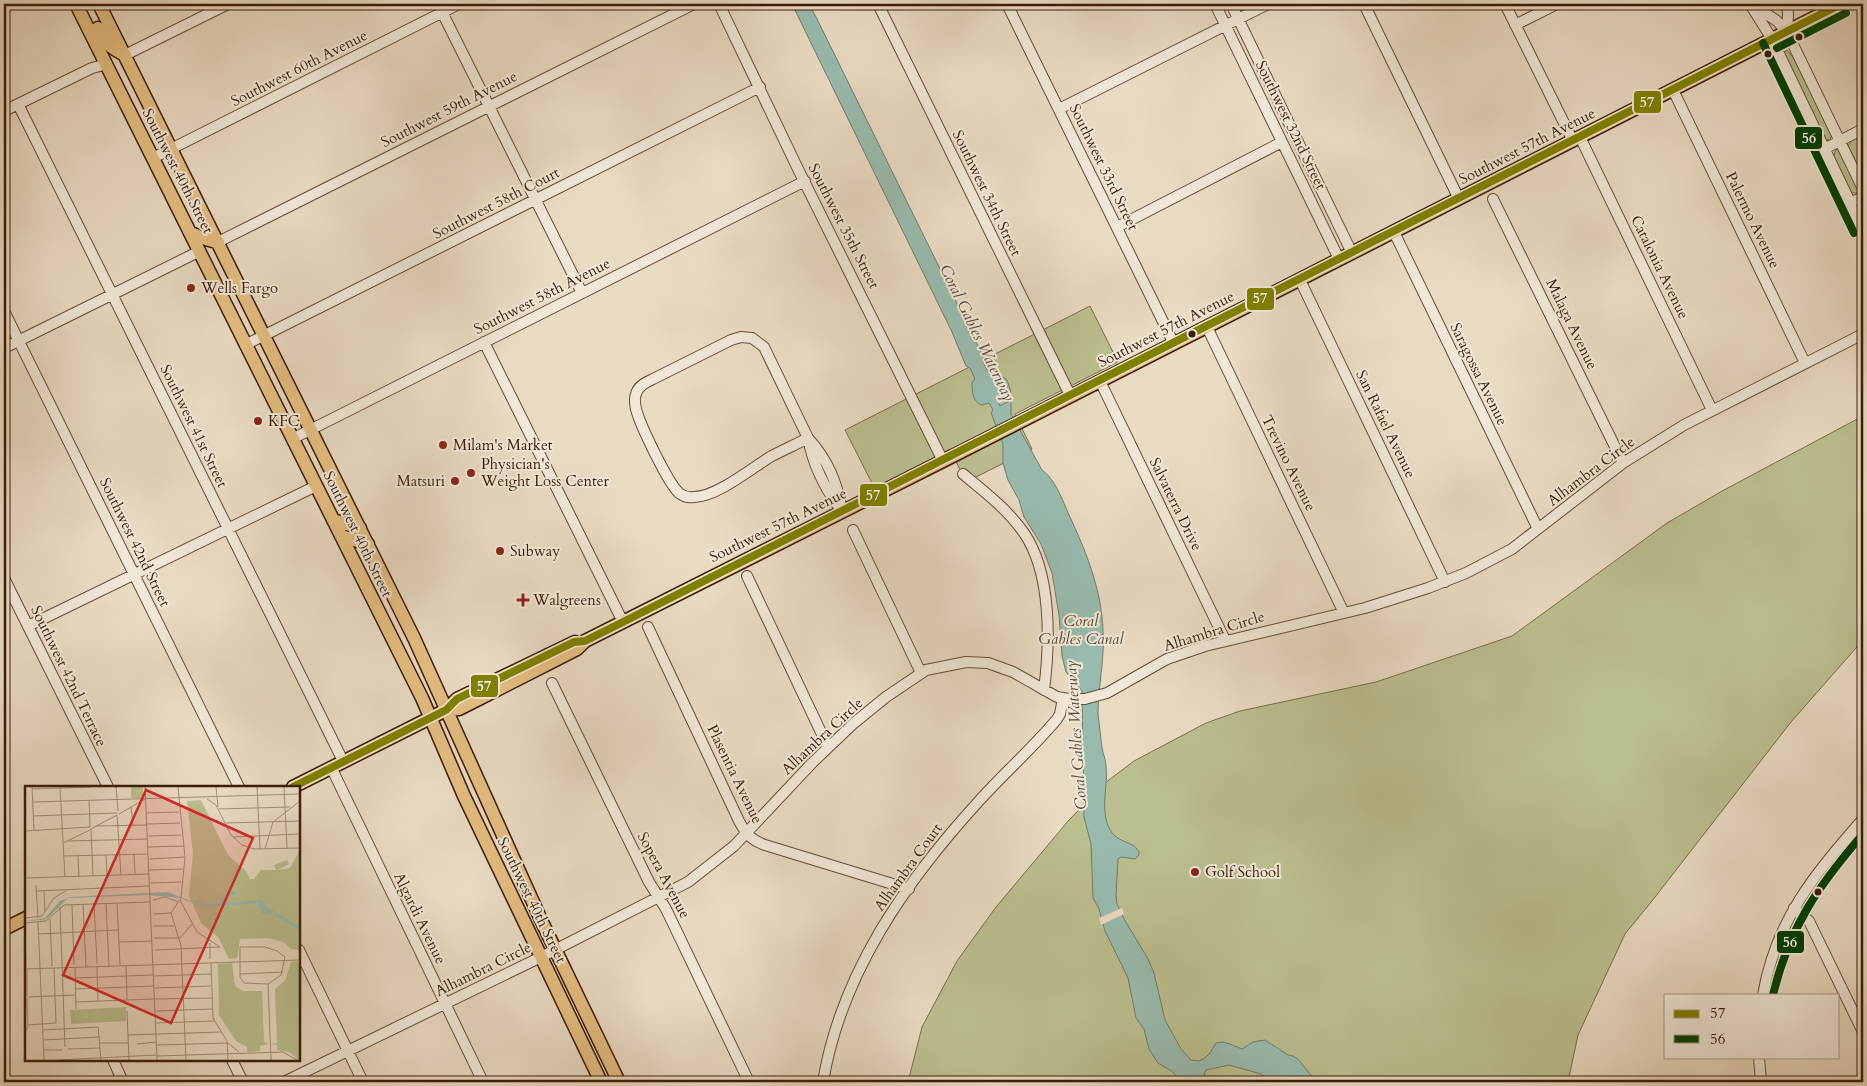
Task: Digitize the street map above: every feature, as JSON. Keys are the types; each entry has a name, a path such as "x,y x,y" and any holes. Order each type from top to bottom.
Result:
{"main road":[{"name":"Southwest 40th Street","path":"76,4 431,718 464,796 602,1082"},
{"name":"Southwest 40th Street","path":"99,4 414,638 555,950 619,1082"},
{"name":"Southwest 57th Avenue","path":"294,786 446,710 458,709 574,642 585,641 943,461 1018,421 1174,344 1841,4"},
{"path":"85,21 98,28 106,43 112,49 125,55"},
{"path":"106,64 119,67 130,82 142,89"},
{"path":"190,233 218,242"},
{"path":"333,520 360,528"},
{"path":"341,536 368,544"},
{"path":"4,929 25,918"}],"street":[{"path":"125,55 228,4"},
{"name":"Southwest 60th Avenue","path":"153,158 440,8 459,4"},
{"name":"Southwest 59th Avenue","path":"218,242 694,4"},
{"name":"Southwest 35th Street","path":"719,4 943,461"},
{"name":"Southwest 34th Street","path":"878,4 1070,395"},
{"name":"Southwest 33rd Street","path":"1007,4 1174,344"},
{"name":"Southwest 32nd Street","path":"1215,4 1339,260"},
{"name":"Southwest 32nd Street","path":"1232,4 1352,253"},
{"path":"1059,109 1268,4"},
{"path":"1364,4 1459,199"},
{"name":"Catalonia Avenue","path":"1505,4 1576,139 1712,410"},
{"path":"1515,25 1556,4"},
{"path":"1751,4 1778,21 1787,32 1863,189"},
{"path":"1751,4 1772,39 1863,229"},
{"path":"1787,4 1787,32"},
{"path":"440,8 582,293"},
{"path":"4,111 92,68 106,64"},
{"name":"Southwest 58th Court","path":"245,345 760,87"},
{"name":"Palermo Avenue","path":"1673,90 1805,363"},
{"name":"Southwest 41st Street","path":"18,104 343,761"},
{"path":"1824,149 1863,129"},
{"path":"1117,226 1282,142"},
{"name":"Southwest 58th Avenue","path":"292,439 805,182"},
{"path":"1850,203 1863,197"},
{"name":"Malaga Avenue","path":"1493,199 1623,463"},
{"name":"Saragossa Avenue","path":"1394,232 1538,530"},
{"path":"4,348 200,251"},
{"name":"San Rafael Avenue","path":"1300,280 1446,582"},
{"name":"Southwest 42nd Street","path":"4,311 239,786"},
{"name":"Trevino Avenue","path":"1207,327 1344,613"},
{"name":"Alhambra Circle","path":"284,1082 555,950 659,897 701,872 734,846 828,747 877,704 921,673 934,667 966,662 980,662 1007,670 1063,698 1079,700 1102,695 1167,659 1225,640 1398,599 1446,582 1507,552 1623,463 1679,428 1863,334"},
{"path":"808,438 774,455 734,481 711,493 694,498 685,496 675,489 663,468 637,413 635,396 638,389 649,381 731,340 741,337 752,338 760,343 768,352 808,438 821,454 838,489 842,511"},
{"path":"484,342 623,622"},
{"name":"Salvaterra Drive","path":"1100,381 1225,640"},
{"path":"963,474 1012,518 1027,538 1038,560 1048,630 1048,663 1044,690"},
{"path":"28,626 316,486"},
{"path":"853,530 921,673"},
{"path":"747,576 828,747"},
{"name":"Southwest 42nd Terrace","path":"4,578 108,786"},
{"name":"Plasentia Avenue","path":"648,627 739,820 754,841 909,889"},
{"name":"Sopera Avenue","path":"552,683 749,1082"},
{"name":"Alhambra Court","path":"823,1082 831,1048 854,982 871,945 909,889 955,828 1057,719 1060,714 1063,698"},
{"name":"Algardi Avenue","path":"331,767 483,1082"},
{"path":"1763,994 1775,948 1794,908 1814,878 1863,820"},
{"path":"1794,908 1809,921 1863,1032"},
{"path":"300,952 363,1082"},
{"path":"1759,1058 1761,1082"},
{"path":"112,1061 123,1082"},
{"path":"232,1061 243,1082"}],"green space":[{"path":"1787,50 1794,59 1832,134 1830,140 1825,140 1783,53"},
{"path":"1863,133 1863,181 1848,146 1853,138"},
{"path":"1836,149 1839,149 1859,189 1857,193 1851,193 1833,158"},
{"path":"1090,306 1118,362 1015,414 1032,449 966,482 950,449 875,489 845,430"},
{"path":"1863,416 1863,640 1791,722 1625,934 1578,1035 1568,1082 908,1082 922,1027 957,961 996,907 1069,820 1105,783 1134,761 1206,723 1240,711 1376,682 1512,636 1667,523 1724,490"}],"water":[{"name":"Coral Gables Canal","path":"792,4 809,4 816,17 984,358 983,362 988,372 1001,375 1007,380 1011,392 997,399 1000,406 1011,400 1011,414 1042,470 1051,479 1058,491 1087,557 1100,601 1102,616 1103,652 1098,714 1106,764 1106,819 1109,828 1117,838 1132,845 1139,852 1135,859 1121,857 1118,859 1117,904 1154,973 1165,1020 1181,1049 1191,1060 1199,1061 1205,1058 1216,1043 1227,1043 1242,1049 1253,1042 1265,1040 1288,1055 1298,1059 1316,1082 1270,1082 1261,1074 1229,1065 1206,1070 1204,1075 1212,1082 1181,1082 1173,1072 1158,1063 1149,1049 1144,1029 1136,1018 1128,978 1105,931 1099,909 1093,898 1091,844 1084,817 1082,691 1066,672 1062,656 1059,615 1052,573 1041,544 1024,517 1019,500 1008,480 1003,463 1003,444 991,413 993,410 989,403 981,405 974,398 972,382 975,379 970,368 966,366 952,332"}],"pier":[{"path":"1122,908 1124,914 1101,925 1099,918"}],"transit line":[{"name":"57","path":"295,786 446,710 457,699 574,642 585,641 623,622 1841,4"},
{"name":"56","path":"1777,48 1846,13"},
{"name":"56","path":"1763,43 1854,233"},
{"name":"56","path":"1773,994 1788,948 1808,908 1819,889 1863,834"}],"place":[{"name":"Wells Fargo","path":"191,288"},
{"name":"KFC","path":"258,421"},
{"name":"Milam's Market","path":"443,445"},
{"name":"Physician's Weight Loss Center","path":"471,473"},
{"name":"Matsuri","path":"455,481"},
{"name":"Subway","path":"500,551"},
{"name":"Walgreens","path":"523,600"},
{"name":"Golf School","path":"1195,872"}],"water label":[{"name":"Coral Gables Waterway","path":"977,333"},
{"name":"Coral Gables Waterway","path":"1076,735"}]}
